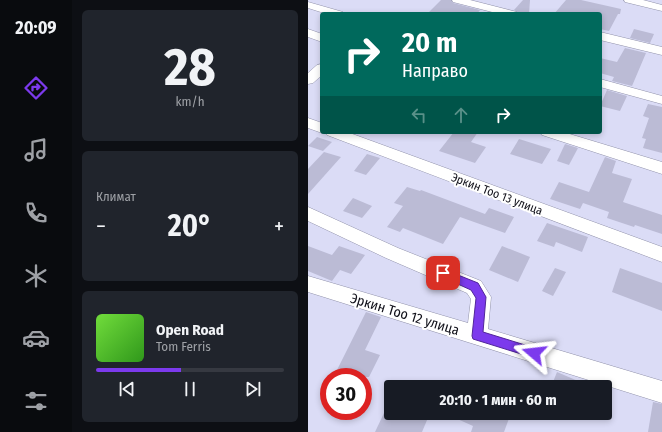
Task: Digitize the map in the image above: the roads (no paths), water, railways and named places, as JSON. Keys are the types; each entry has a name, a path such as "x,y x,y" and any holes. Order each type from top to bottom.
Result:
{"street":[{"path":"457,0 505,12"},
{"path":"629,0 662,8"},
{"path":"308,5 332,12"},
{"path":"308,33 320,37"},
{"path":"602,36 662,51"},
{"path":"308,80 320,70"},
{"path":"602,84 662,100"},
{"path":"308,123 320,127"},
{"name":"Эркин Тоо 13 улица","path":"337,134 662,255"},
{"path":"553,134 662,168"},
{"path":"308,214 392,253 474,287 481,297 477,336"},
{"name":"Эркин Тоо 12 улица","path":"308,284 662,392"}]}
